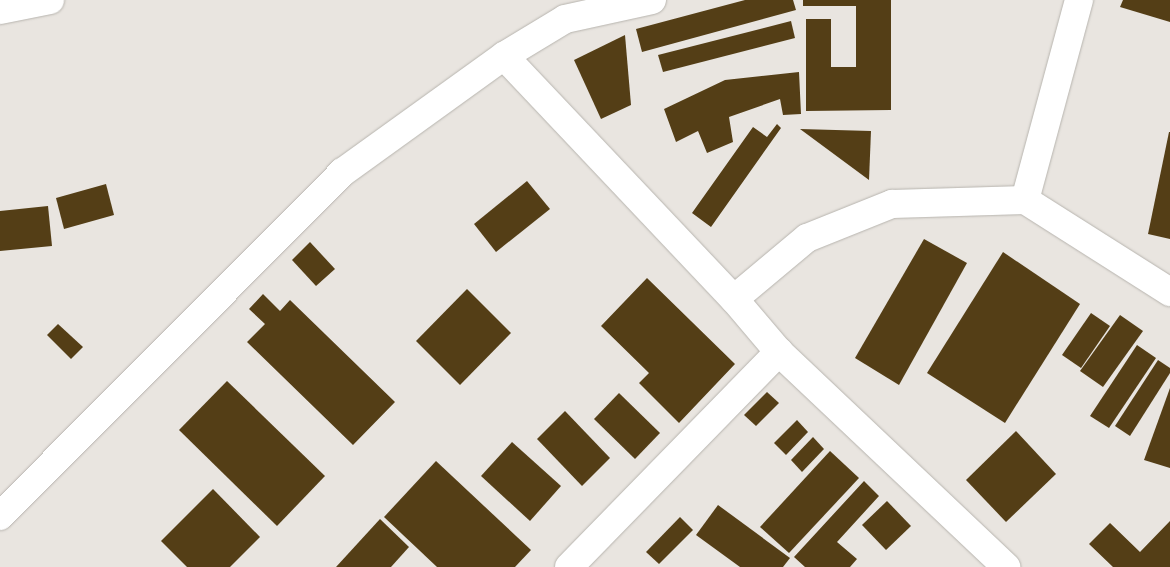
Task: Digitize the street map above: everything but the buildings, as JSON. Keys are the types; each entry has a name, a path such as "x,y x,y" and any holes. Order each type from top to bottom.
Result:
{"street":[{"path":"0,10 50,0"},
{"path":"0,516 343,172 504,56 565,18 652,0"},
{"path":"1025,200 1079,0"},
{"path":"504,56 734,299 779,352 1006,567"},
{"path":"734,299 807,238 892,204 1025,200 1170,292"},
{"path":"574,566 779,352"}]}
